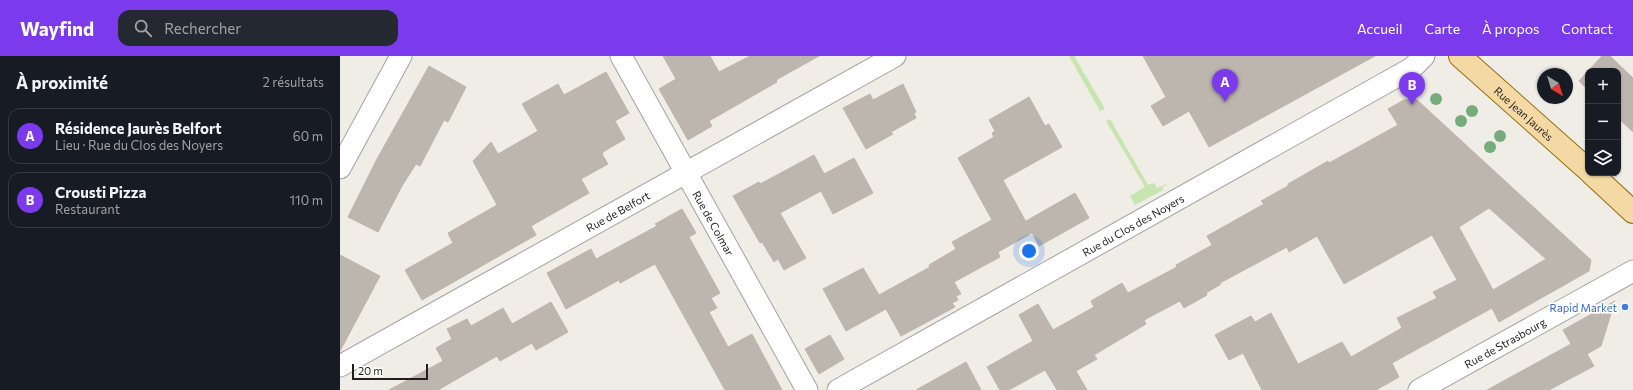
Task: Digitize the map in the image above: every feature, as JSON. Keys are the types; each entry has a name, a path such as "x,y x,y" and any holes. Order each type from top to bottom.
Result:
{"main road":[{"name":"Rue Jean Jaurès","path":"1460,56 1585,167"},
{"path":"1594,176 1633,212"}],"street":[{"path":"340,168 401,56"},
{"name":"Rue de Colmar","path":"621,56 807,390"},
{"name":"Rue de Belfort","path":"340,366 895,56"},
{"name":"Rue du Clos des Noyers","path":"838,390 1412,68 1424,56"},
{"name":"Rue de Strasbourg","path":"1419,390 1633,271"}],"green space":[{"path":"1069,56 1074,56 1105,109 1100,111"},
{"path":"1110,119 1148,185 1154,183 1157,188 1167,184 1163,187 1163,190 1135,205 1130,196 1145,187 1106,121"}],"building":[{"path":"663,56 710,56 719,72 750,56 819,56 776,80 777,82 709,121 712,126 688,140 659,89 676,79"},
{"path":"1143,56 1375,56 1209,147 1189,111 1163,126 1151,106 1166,97"},
{"path":"1602,56 1610,56 1633,78 1633,132 1621,121 1621,68 1591,68"},
{"path":"429,66 466,87 448,122 444,120 420,166 416,164 402,186 378,232 348,217 377,159"},
{"path":"606,72 629,113 615,121 625,139 603,152 602,154 608,164 581,179 589,193 531,226 536,235 422,300 405,270 453,243 448,233 497,205 473,161 491,142 498,154 538,131 522,104 558,84 564,95"},
{"path":"1585,74 1585,87 1579,81"},
{"path":"903,84 916,112 914,113 916,118 891,132 893,134 866,149 843,108 870,94 873,100"},
{"path":"1029,97 1045,126 1049,124 1062,147 1003,180 1032,233 998,252 1000,257 954,282 961,294 956,296 958,300 952,303 955,307 901,336 886,309 846,331 823,289 863,268 879,295 930,267 929,265 956,249 952,242 992,220 958,158 994,137 992,133 995,131 989,120"},
{"path":"1416,99 1591,260 1589,271 1499,322 1492,308 1392,363 1399,377 1376,390 1262,390 1243,353 1229,360 1215,335 1251,316 1255,322 1271,313 1298,364 1342,342 1351,357 1402,328 1397,318 1437,298 1433,292 1457,280 1432,235 1344,284 1317,236 1289,252 1287,247 1220,283 1221,284 1206,293 1207,295 1184,308 1180,301 1144,320 1146,324 1094,355 1097,359 1076,371 1087,390 1057,390 1045,370 1009,390 1000,390 987,367 1033,341 1019,315 1038,304 1053,330 1094,307 1091,301 1122,283 1128,293 1177,267 1176,265 1212,245 1207,236 1264,204 1261,201 1328,161 1329,163 1398,125 1388,109 1404,100","holes":["1489,208 1546,259 1493,290 1459,227"]},
{"path":"814,155 824,174 854,158 873,193 833,214 821,191 780,213 806,258 784,270 778,259 774,262 762,242 760,243 733,196 759,182 760,184"},
{"path":"1075,193 1089,218 1039,246 1026,221"},
{"path":"682,209 696,233 689,237 720,293 711,298 717,308 709,312 728,347 752,334 782,390 725,390 655,264 620,283 619,280 566,309 547,273 591,249 596,259 657,226 655,224"},
{"path":"340,255 380,276 340,351"},
{"path":"1615,301 1601,346 1587,354 1594,366 1549,390 1487,390 1571,344 1563,330"},
{"path":"551,302 568,332 536,350 532,343 500,361 497,356 438,390 389,390 443,361 436,348 452,339 447,329 467,319 471,326 503,308 512,324"},
{"path":"830,335 844,359 819,374 805,349"},
{"path":"966,362 981,390 916,390"}],"place":[{"name":"Résidence Jaurès Belfort","path":"1225,102"},
{"name":"Crousti Pizza","path":"1412,105"},
{"name":"Rapid Market","path":"1625,307"}]}
